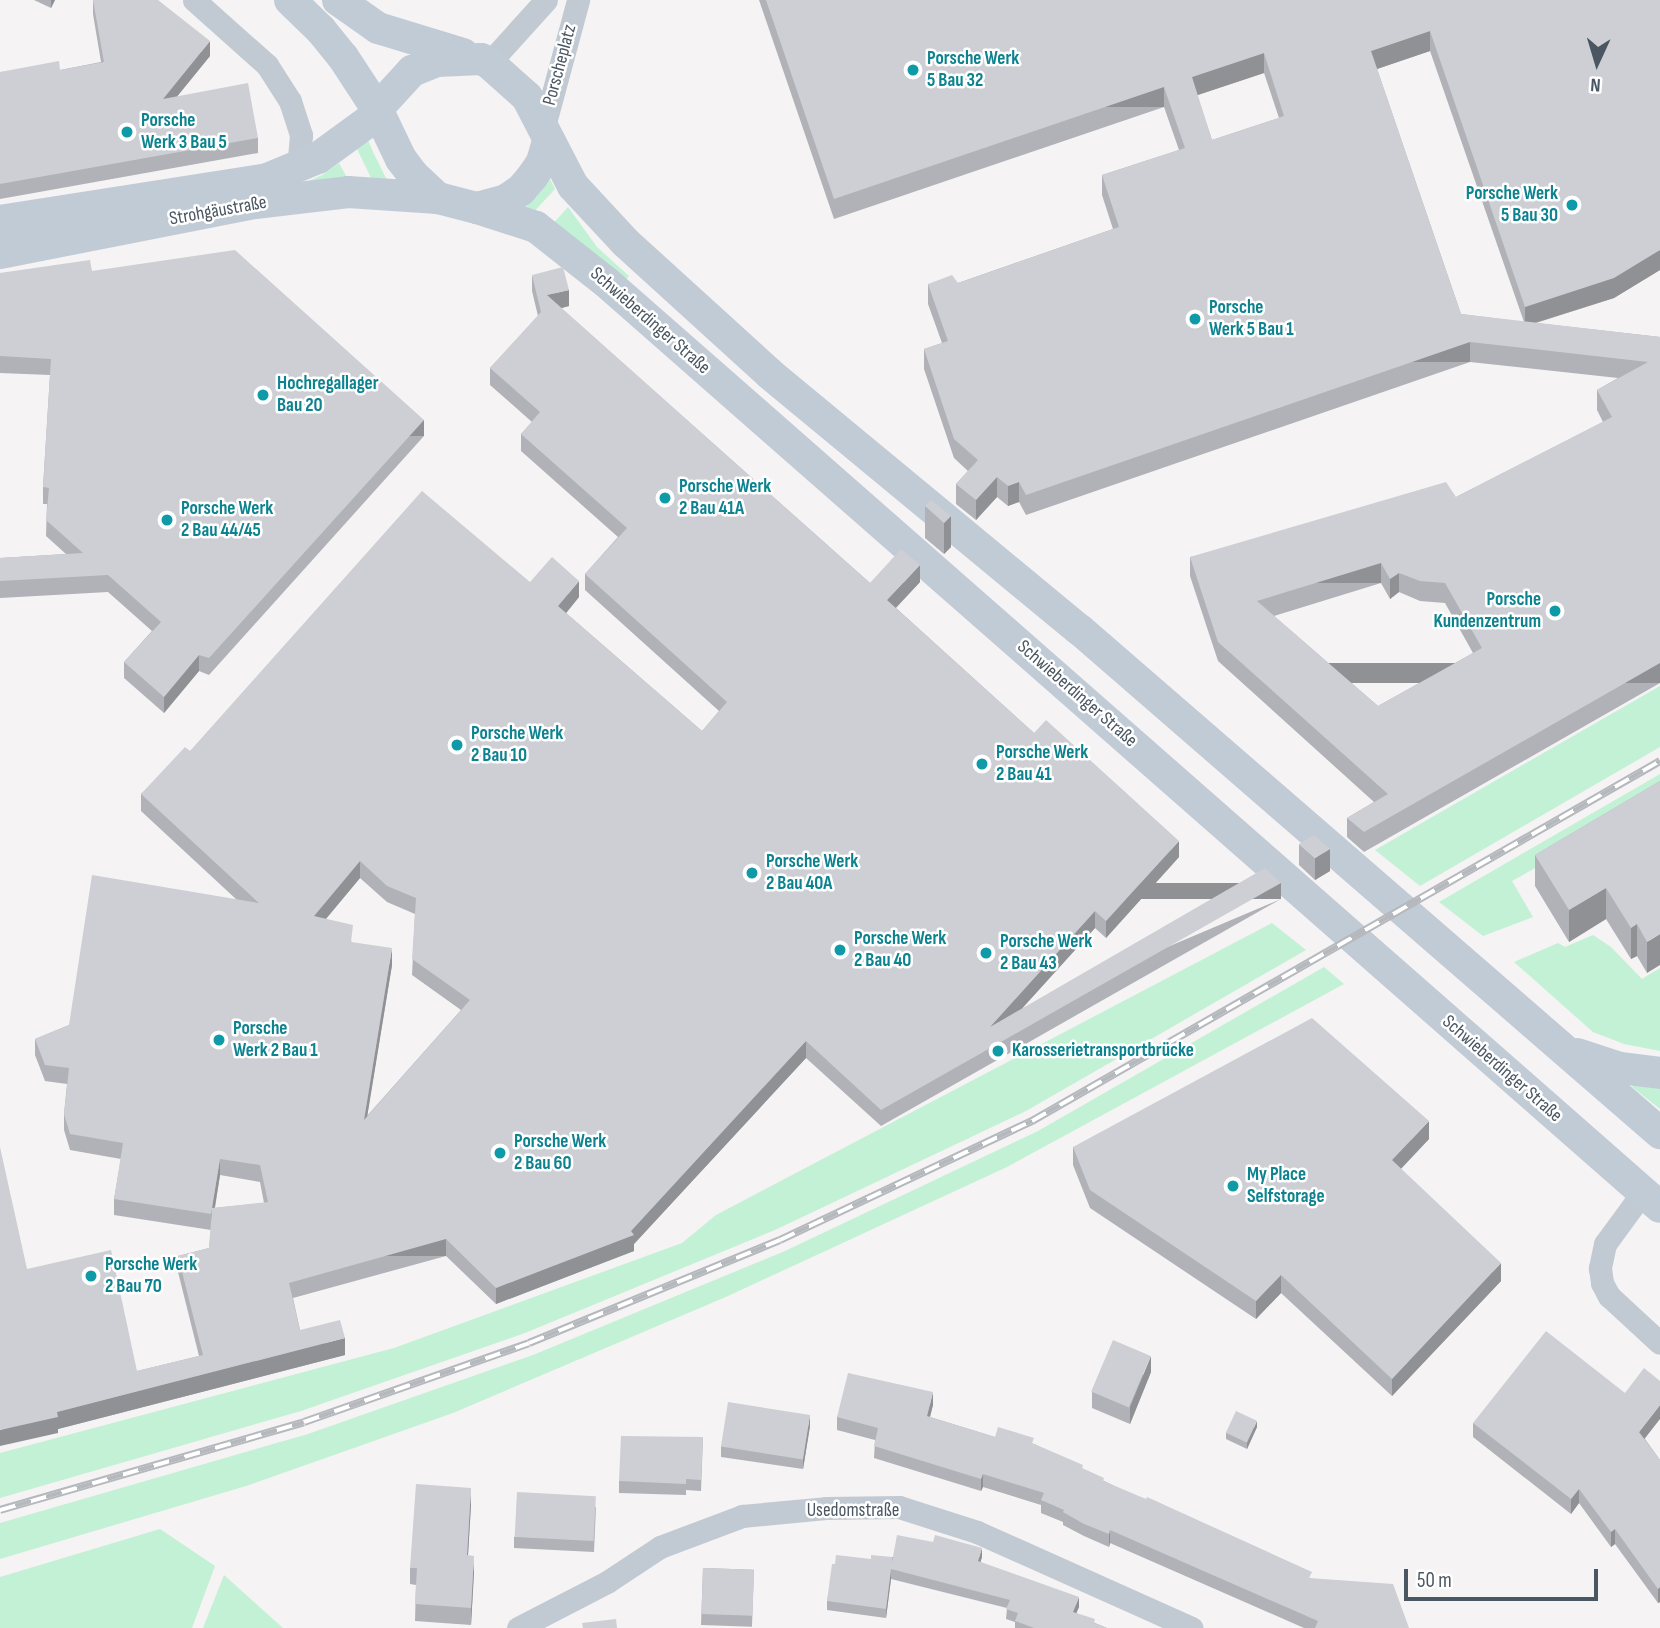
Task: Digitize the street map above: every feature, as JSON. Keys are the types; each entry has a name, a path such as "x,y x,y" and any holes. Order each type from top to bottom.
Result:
{"main road":[{"path":"290,0 321,30 343,57 412,175 438,198 477,208"},
{"path":"338,0 378,28 485,61"},
{"path":"377,112 412,71 438,61 485,61"},
{"name":"Porscheplatz","path":"477,208 506,200 521,190 542,162 545,135 527,97 485,61"},
{"name":"Strohgäustraße","path":"0,221 267,179 318,158 377,112"},
{"name":"Schwieberdinger Straße","path":"545,135 586,203 760,365 940,517 1080,630 1660,1133"},
{"name":"Strohgäustraße","path":"0,253 255,203 348,191 438,198"},
{"name":"Schwieberdinger Straße","path":"477,208 536,227 606,282 1654,1192"},
{"path":"1563,1049 1619,1068 1660,1073"}],"street":[{"path":"194,0 267,65 290,101 301,135 298,168"},
{"name":"Porscheplatz","path":"485,61 546,0"},
{"name":"Porscheplatz","path":"545,135 578,0"},
{"path":"1654,1192 1605,1244 1600,1268 1602,1283 1609,1296 1660,1343"},
{"name":"Usedomstraße","path":"519,1628 607,1583 660,1547 742,1516 826,1508 899,1507 978,1532 1192,1628"}],"green space":[{"path":"366,135 389,184 374,184 356,147"},
{"path":"339,163 351,185 298,186 322,175"},
{"path":"548,175 555,189 530,216 516,211"},
{"path":"568,207 597,247 629,276 625,281 551,226"},
{"path":"1660,686 1660,747 1420,886 1375,850"},
{"path":"1660,774 1660,799 1512,881 1533,917 1483,936 1439,902"},
{"path":"1272,923 1306,950 1026,1111 775,1230 525,1333 301,1411 0,1498 0,1453 394,1348 682,1243 716,1215"},
{"path":"1593,935 1611,947 1642,979 1660,968 1660,1051 1624,1044 1593,1032 1514,962 1558,943 1565,947"},
{"path":"1324,967 1344,984 1007,1167 728,1296 453,1413 246,1486 0,1559 0,1523 308,1434 533,1355 785,1251 1038,1131"},
{"path":"1636,1082 1660,1082 1660,1109 1632,1087"},
{"path":"160,1529 215,1566 192,1628 0,1628 0,1577"},
{"path":"224,1575 283,1628 203,1628"}],"building":[{"name":"Porsche Werk 3 Bau 5","path":"93,0 158,0 210,41 163,99 248,83 258,138 0,184 0,72 59,61 60,70 104,62"},
{"path":"766,0 1660,0 1660,250 1614,278 1525,307 1430,31 1371,51 1461,314 1660,337 1660,663 1364,832 1347,818 1388,794 1218,642 1190,557 1446,482 1456,497 1612,417 1597,390 1648,362 1470,342 1026,495 1019,482 1008,486 997,477 976,500 956,484 978,460 954,439 924,349 948,341 928,284 952,275 958,283 1119,227 1102,175 1185,148 1164,87 834,199","holes":["1264,53 1284,116 1212,140 1192,77","1381,563 1390,579 1399,573 1420,581 1445,583 1482,648 1378,706 1257,601"]},
{"path":"235,250 424,420 209,658 199,655 164,697 124,662 161,622 108,575 0,581 0,558 83,553 46,520 49,488 43,487 51,359 0,356 0,273 90,260 92,271"},
{"path":"563,267 569,290 547,295 870,583 901,549 920,565 887,600 1034,733 1046,720 1179,841 1106,921 1095,911 990,1027 1265,868 1281,883 881,1110 806,1041 631,1231 634,1235 496,1288 446,1239 289,1283 300,1330 340,1320 345,1338 57,1412 58,1417 0,1430 0,1147 27,1269 111,1250 137,1371 203,1355 178,1256 209,1248 212,1208 211,1214 114,1199 123,1143 70,1134 64,1114 69,1068 45,1065 35,1039 69,1025 92,875 259,903 141,794 185,747 190,751 422,491 530,582 552,557 579,581 558,606 702,731 727,702 585,574 627,528 521,434 540,412 490,368 541,312 532,275","holes":["360,861 387,886 416,898 412,959 470,1000 364,1120 392,948 351,942 353,925 314,916","220,1159 260,1165 268,1202 212,1208"]},
{"path":"931,500 951,516 944,523 925,506"},
{"path":"1660,781 1660,934 1647,942 1637,924 1631,928 1606,888 1569,910 1535,855"},
{"path":"1314,835 1330,849 1315,858 1299,844"},
{"name":"My Place Selfstorage","path":"1312,1018 1429,1121 1392,1160 1501,1263 1392,1379 1281,1275 1256,1301 1090,1190 1073,1147"},
{"path":"1546,1331 1625,1393 1644,1368 1660,1381 1660,1405 1639,1432 1660,1460 1658,1589 1615,1529 1611,1532 1579,1489 1571,1499 1473,1423"},
{"path":"1113,1340 1151,1356 1129,1408 1091,1392"},
{"path":"848,1373 933,1392 927,1416 995,1437 998,1427 1034,1438 1032,1443 1083,1465 1082,1468 1104,1478 1103,1481 1146,1499 1147,1497 1312,1572 1309,1578 1393,1584 1409,1628 1315,1628 1318,1621 1110,1530 1109,1534 1084,1524 1063,1512 1064,1510 1041,1500 1044,1493 983,1474 981,1479 874,1446 878,1428 837,1417"},
{"path":"728,1402 810,1415 803,1459 721,1446"},
{"path":"1236,1411 1257,1421 1247,1442 1226,1433"},
{"path":"621,1436 703,1437 701,1480 686,1479 686,1484 619,1481"},
{"path":"416,1484 471,1488 467,1555 474,1556 471,1608 415,1604 417,1568 410,1568"},
{"path":"517,1492 596,1496 594,1541 515,1537"},
{"path":"897,1535 933,1542 935,1535 982,1548 978,1561 1079,1597 1073,1612 1095,1619 1094,1623 1107,1628 1034,1628 1015,1621 1018,1613 1006,1609 1010,1600 891,1569 886,1609 827,1601 832,1564 835,1564 836,1555 871,1559 871,1555 892,1557 892,1562"},
{"path":"703,1568 754,1570 752,1616 701,1614"},
{"path":"616,1619 617,1628 583,1628 582,1623"}],"railway":[{"path":"0,1510 304,1422 529,1343 780,1240 1032,1121 1660,761"}],"place":[{"name":"Porsche Werk 5 Bau 32","path":"913,70"},
{"name":"Porsche Werk 3 Bau 5","path":"127,132"},
{"name":"Porsche Werk 5 Bau 30","path":"1572,205"},
{"name":"Porsche Werk 5 Bau 1","path":"1195,319"},
{"name":"Hochregallager Bau 20","path":"263,395"},
{"name":"Porsche Werk 2 Bau 41A","path":"665,498"},
{"name":"Porsche Werk 2 Bau 44/45","path":"167,520"},
{"name":"Porsche Kundenzentrum","path":"1555,611"},
{"name":"Porsche Werk 2 Bau 10","path":"457,745"},
{"name":"Porsche Werk 2 Bau 41","path":"982,764"},
{"name":"Porsche Werk 2 Bau 40A","path":"752,873"},
{"name":"Porsche Werk 2 Bau 40","path":"840,950"},
{"name":"Porsche Werk 2 Bau 43","path":"986,953"},
{"name":"Porsche Werk 2 Bau 1","path":"219,1040"},
{"name":"Karosserietransportbrücke","path":"998,1051"},
{"name":"Porsche Werk 2 Bau 60","path":"500,1153"},
{"name":"My Place Selfstorage","path":"1233,1186"},
{"name":"Porsche Werk 2 Bau 70","path":"91,1276"}]}
